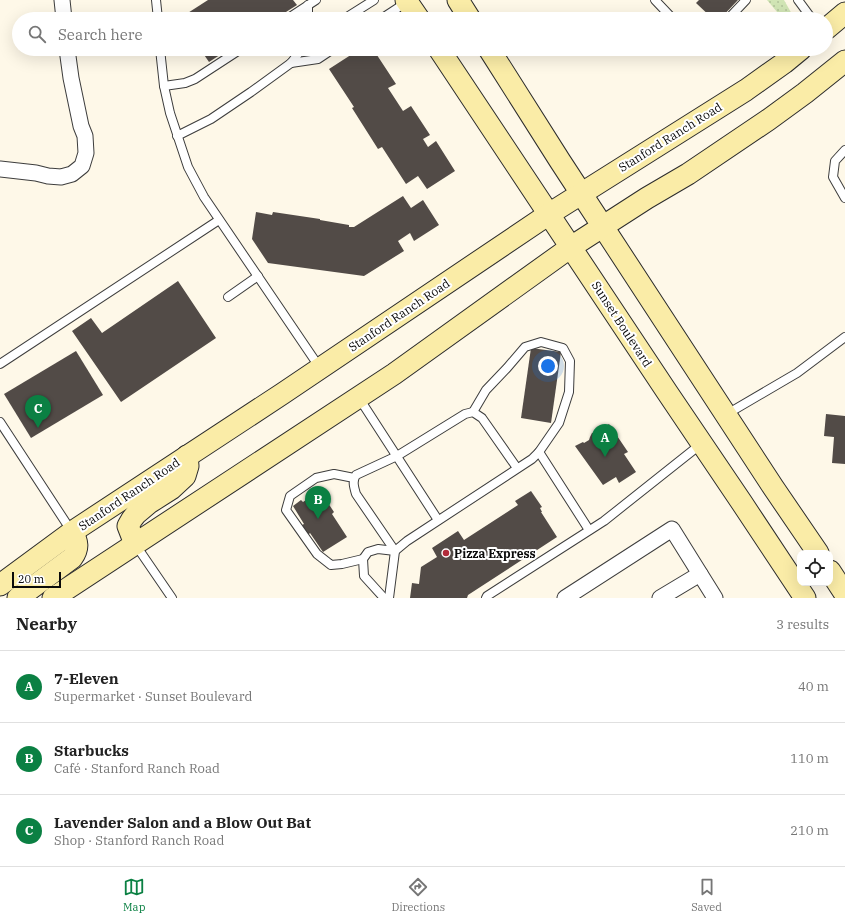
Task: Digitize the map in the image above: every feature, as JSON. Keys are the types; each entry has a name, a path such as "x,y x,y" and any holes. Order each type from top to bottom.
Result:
{"main road":[{"path":"458,0 466,12"},
{"path":"833,23 845,13"},
{"name":"Sunset Boulevard","path":"444,56 805,598"},
{"path":"493,56 581,194 816,550"},
{"name":"Stanford Ranch Road","path":"0,585 72,532 549,214 746,90 792,56"},
{"path":"53,598 394,374 571,247 602,226 688,174 768,120 845,61"},
{"path":"135,544 128,526 132,519 149,503 171,489 185,476 188,466 187,456"},
{"path":"18,598 72,558 77,547 77,539 72,532"},
{"path":"833,576 845,594"}],"street":[{"path":"62,0 63,12"},
{"path":"0,169 61,177 72,174 82,166 86,153 85,136 81,126 68,56"},
{"path":"565,598 672,529 715,598"},
{"path":"660,598 700,574"}],"lane":[{"path":"156,0 157,12"},
{"path":"298,12 316,0"},
{"path":"355,12 374,0"},
{"path":"655,0 666,12"},
{"path":"735,12 746,0"},
{"path":"798,0 807,12"},
{"path":"308,5 308,12"},
{"path":"398,12 411,7"},
{"path":"161,56 164,86 188,167 204,197 219,220 320,368"},
{"path":"164,86 184,83 195,79 230,56"},
{"path":"178,136 211,119 291,63 296,56"},
{"path":"291,63 318,59 322,56"},
{"path":"845,150 835,161 833,177 845,198"},
{"path":"1,363 219,220"},
{"path":"228,297 258,276"},
{"path":"726,414 796,373 845,338"},
{"path":"389,598 396,551 407,541 532,459 539,452 559,423 569,392 570,361 563,348 541,342 525,346 486,390 473,412 465,414 397,456 356,475 353,484 356,494 396,551"},
{"path":"359,397 438,520"},
{"path":"473,412 482,418 517,468"},
{"path":"0,422 72,532"},
{"path":"486,598 486,596 604,521 702,444"},
{"path":"539,452 590,530"},
{"path":"354,478 334,474 316,478 290,496 286,510 316,554 331,565 363,559"},
{"path":"135,544 172,598"},
{"path":"384,598 364,576 363,559 368,552 378,549 396,551"}],"green space":[{"path":"767,0 784,0 791,12 777,12"}],"building":[{"path":"208,0 293,0 297,5 286,12 189,12"},
{"path":"699,0 738,0 727,12 706,12 696,3"},
{"path":"205,56 218,56 209,62"},
{"path":"349,56 378,56 396,84 388,88 403,111 411,106 430,135 423,139 428,147 436,141 455,171 427,189 418,176 406,184 382,147 378,149 352,108 354,107 329,69"},
{"path":"403,196 411,208 423,200 439,225 414,241 410,233 398,241 404,251 364,276 268,263 252,239 256,212 272,215 273,212 320,219 354,227"},
{"path":"178,281 216,338 121,402 72,331 91,318 102,333"},
{"path":"531,348 561,352 551,423 521,418"},
{"path":"76,351 103,395 31,438 4,394"},
{"path":"826,414 845,416 845,464 832,463 834,437 824,436"},
{"path":"609,424 628,452 624,454 636,472 619,483 616,477 603,485 575,446 589,440 592,433 600,433 603,431 601,430"},
{"path":"531,491 542,507 540,508 541,512 557,537 468,595 467,598 410,598 412,583 419,584 421,567 437,557 432,548 458,531 464,540 518,505 515,501"},
{"path":"318,492 326,504 328,503 334,512 332,514 347,537 323,552 310,533 308,535 302,525 304,524 293,506 301,500 303,502"}],"place":[{"name":"Lavender Salon and a Blow Out Bat","path":"38,428"},
{"name":"7-Eleven","path":"605,457"},
{"name":"Starbucks","path":"318,519"},
{"name":"Pizza Express","path":"446,553"}]}
